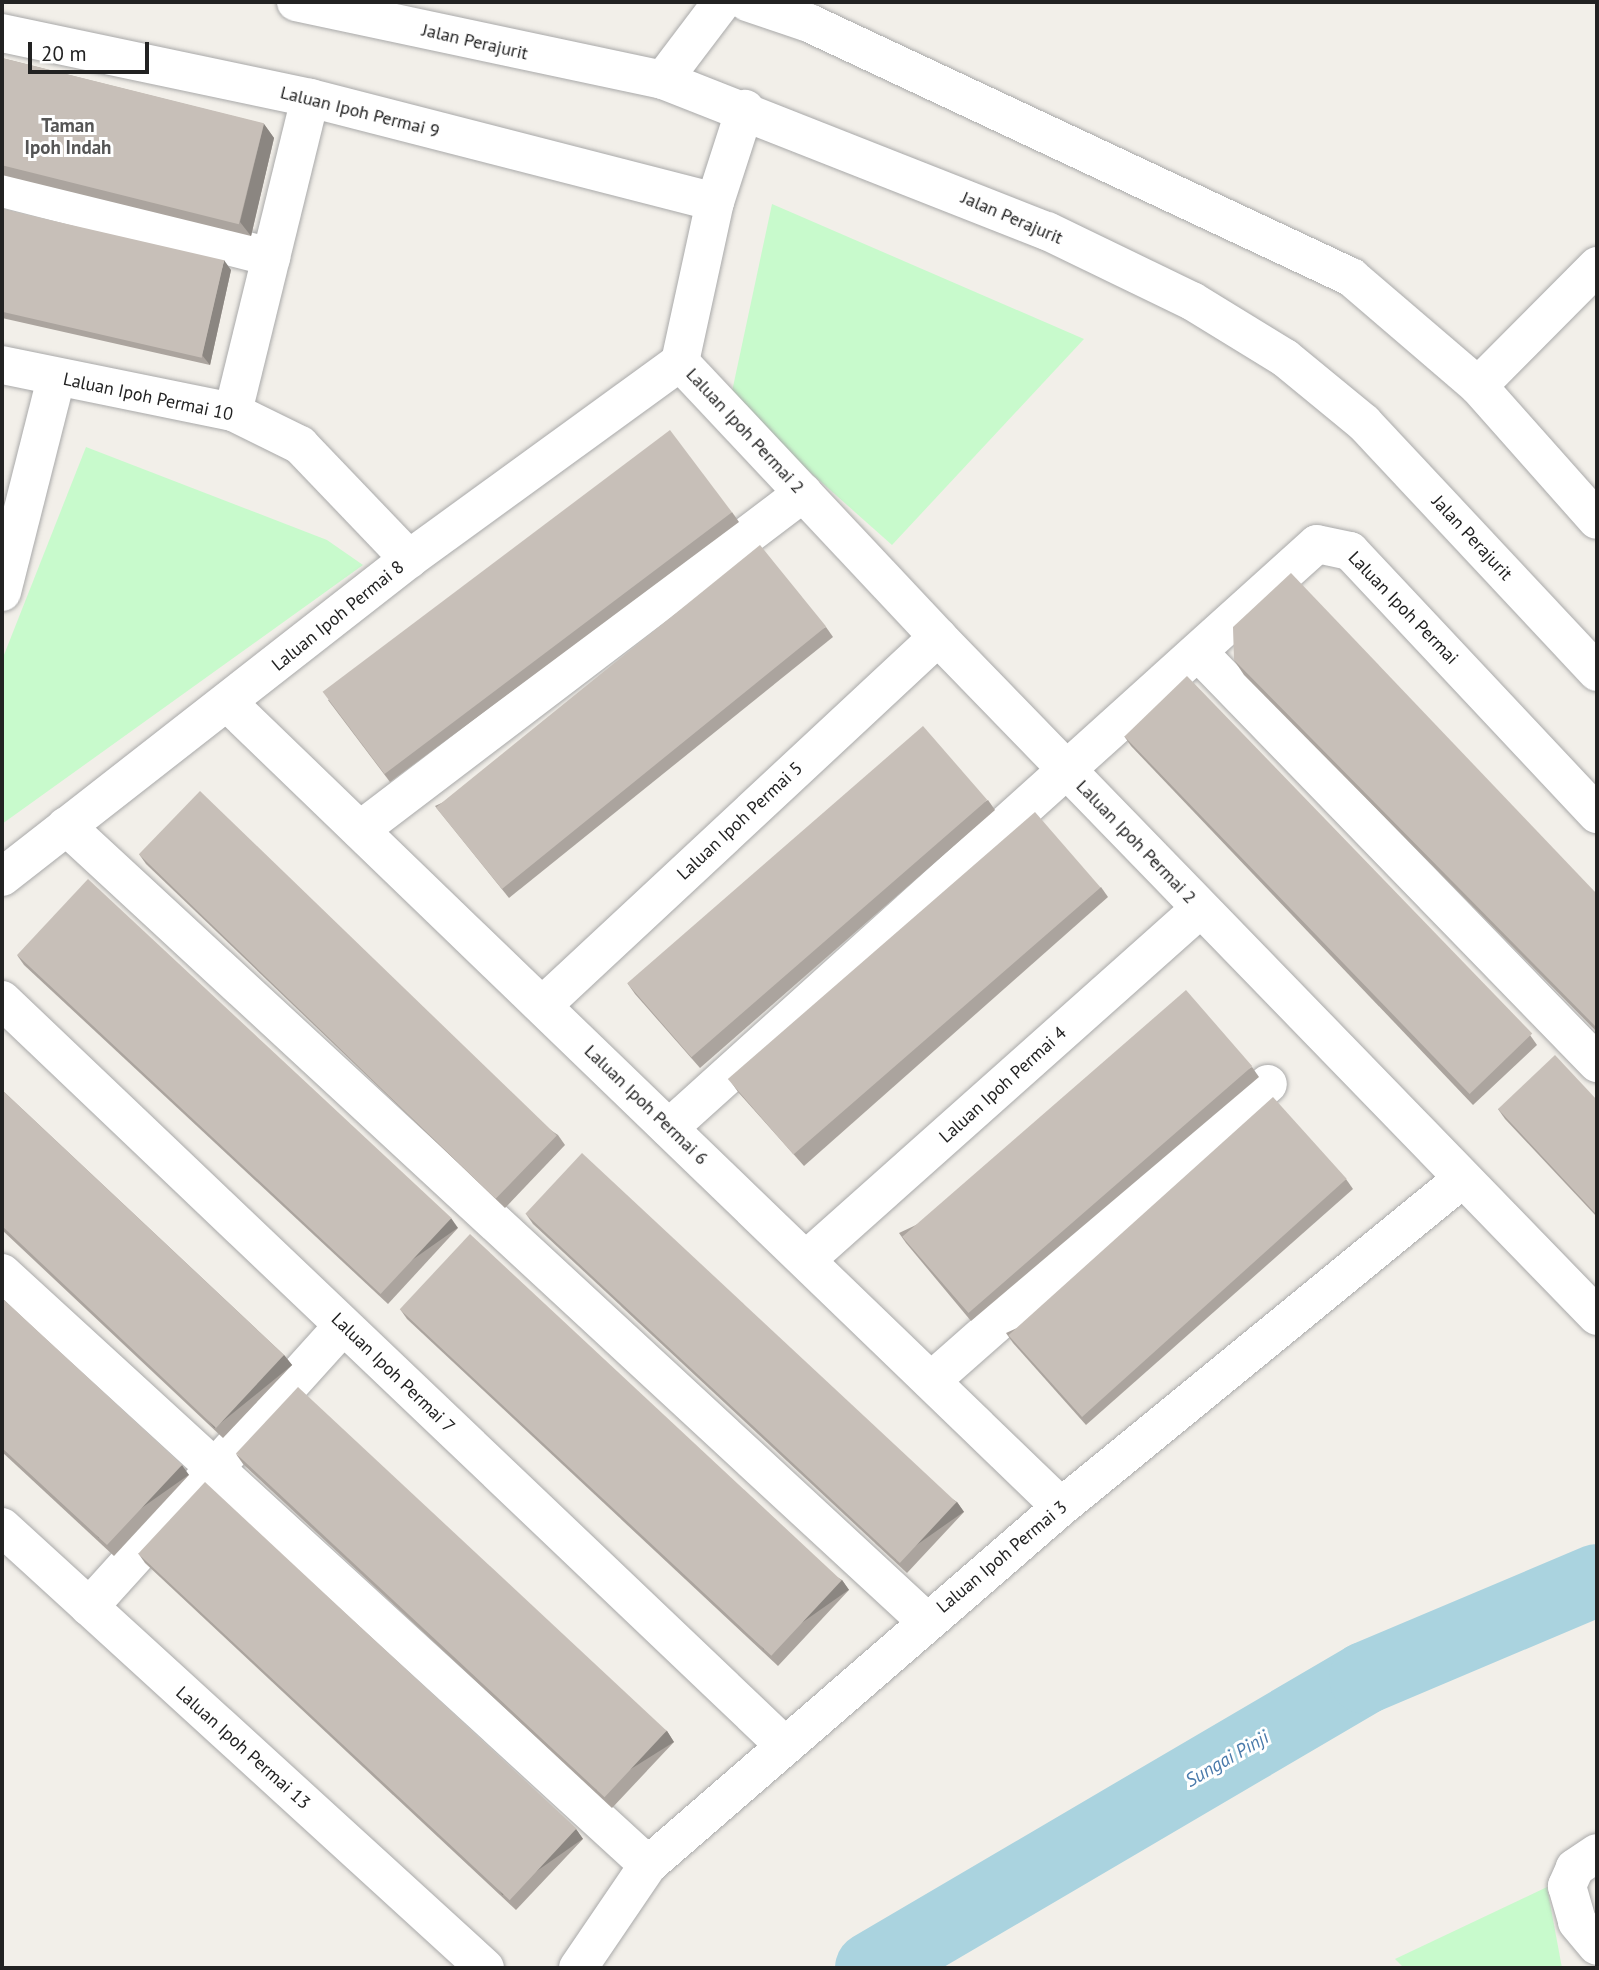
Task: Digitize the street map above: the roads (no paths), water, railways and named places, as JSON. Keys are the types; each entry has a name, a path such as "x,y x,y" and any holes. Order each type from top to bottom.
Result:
{"street":[{"name":"Jalan Perajurit","path":"296,2 663,80 745,109 1047,231 1192,301 1285,358 1364,423 1597,672"},
{"path":"663,80 722,2"},
{"path":"747,2 809,23 1351,277 1478,386 1597,520"},
{"name":"Laluan Ipoh Permai 9","path":"5,23 715,202"},
{"path":"233,412 310,98"},
{"path":"680,362 715,202 745,109"},
{"path":"2,188 271,257"},
{"path":"1478,386 1597,266"},
{"name":"Laluan Ipoh Permai 2","path":"680,362 938,638 1461,1181 1597,1316"},
{"name":"Laluan Ipoh Permai 8","path":"2,877 229,704 409,559 680,362"},
{"name":"Laluan Ipoh Permai 10","path":"2,365 56,379 233,412 300,445 409,559"},
{"path":"2,592 56,379"},
{"path":"360,830 803,493"},
{"name":"Laluan Ipoh Permai","path":"669,1128 1068,770 1307,550 1340,544 1591,793"},
{"name":"Laluan Ipoh Permai 5","path":"542,1005 938,638"},
{"path":"1198,652 1597,1063"},
{"name":"Laluan Ipoh Permai 6","path":"229,704 1061,1507"},
{"path":"66,826 926,1621"},
{"name":"Laluan Ipoh Permai 4","path":"806,1260 1200,909"},
{"name":"Laluan Ipoh Permai 7","path":"2,1000 784,1745"},
{"path":"932,1381 1268,1084"},
{"name":"Laluan Ipoh Permai 3","path":"578,1968 648,1865 926,1621 1061,1507 1461,1181"},
{"path":"2,1273 216,1466 648,1865"},
{"path":"89,1607 344,1326"},
{"name":"Laluan Ipoh Permai 13","path":"2,1527 485,1968"},
{"path":"1597,1853 1575,1868 1567,1886 1577,1922 1597,1946"}],"waterway":[{"name":"Sungai Pinji","path":"871,1968 1365,1678 1597,1580"}],"district":[{"name":"Taman Ipoh Indah","path":"68,137"}]}
